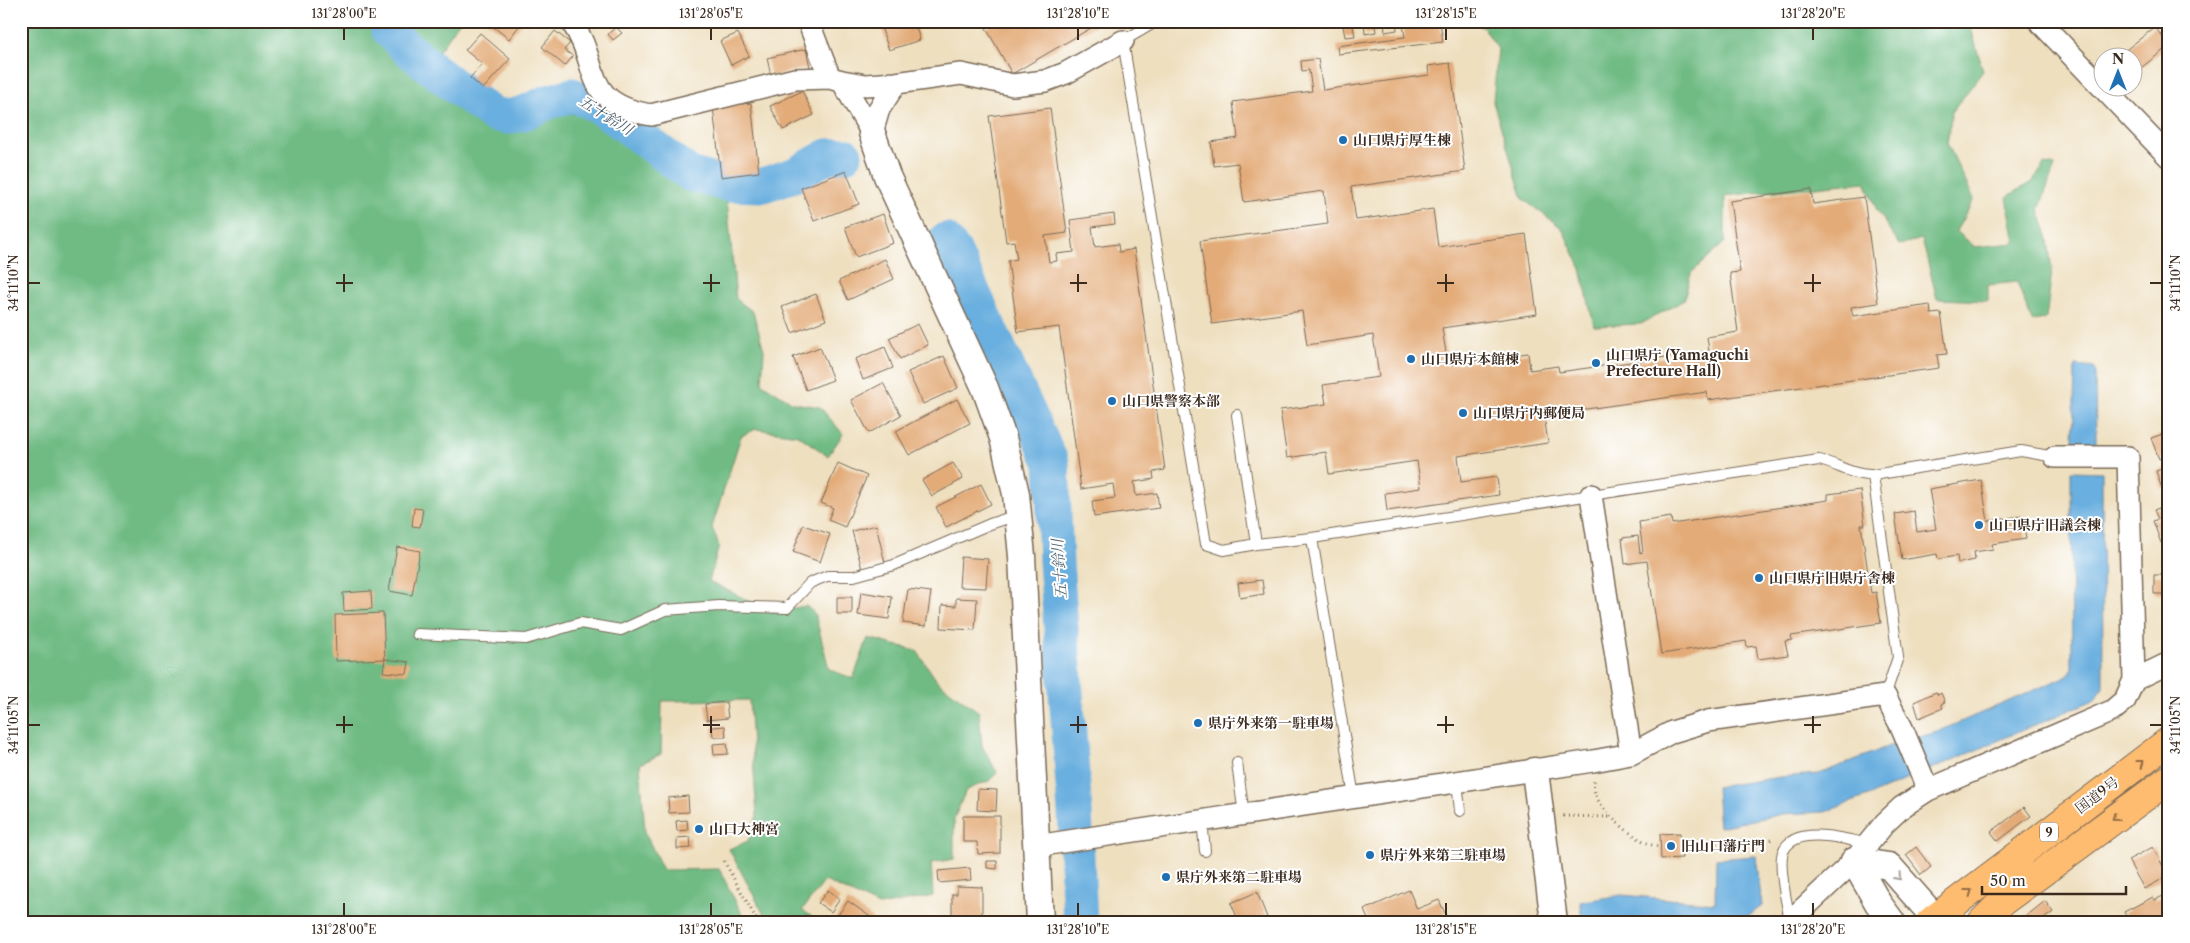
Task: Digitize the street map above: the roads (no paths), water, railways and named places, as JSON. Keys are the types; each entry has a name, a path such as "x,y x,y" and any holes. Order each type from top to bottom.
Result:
{"highway":[{"name":"国道9号","path":"1932,920 2169,741"},
{"name":"9","path":"1982,922 2002,902 2169,779"}],"street":[{"path":"571,21 579,32 597,86 613,102 633,112 652,114 795,79 836,79 866,85 961,74 1013,85 1045,81 1066,73 1123,41"},
{"path":"808,21 836,79 872,133 887,176 984,388 1003,438 1016,494 1022,556 1040,922"},
{"path":"2039,21 2092,76"},
{"path":"872,133 879,110 896,83"},
{"path":"2113,98 2169,157"},
{"path":"1789,921 1861,852 1884,824 1926,785 2112,711 2125,700 2134,680 2128,457 2055,457"},
{"path":"1591,495 1631,754"},
{"path":"2134,680 2169,663"},
{"path":"1036,846 1593,761 1631,754 1672,732 1708,721 1884,696 1902,728 1926,785"},
{"path":"1534,771 1542,816 1554,922"},
{"path":"1861,852 1889,866 1932,920"},
{"path":"1861,852 1878,903 1892,922"}],"lane":[{"path":"1157,21 1123,41 1206,544 1224,550 1256,544 1312,538 1819,460 1834,463 1859,476 2021,451 2055,457"},
{"path":"1237,415 1256,544"},
{"path":"1873,475 1898,658 1884,696"},
{"path":"417,634 526,639 580,623 621,630 666,610 719,606 787,608 810,583 827,576 854,576 894,565 1018,514"},
{"path":"1312,538 1354,797"},
{"path":"1237,763 1244,815"},
{"path":"1457,781 1460,811"},
{"path":"1202,820 1205,851"},
{"path":"1789,921 1782,876 1783,852 1792,840 1806,835 1833,837 1861,852"}],"water":[{"path":"2075,366 2095,368 2096,443 2073,445"},
{"path":"2071,471 2102,472 2103,688 2096,699 1868,796 1825,812 1782,814 1719,827 1716,787 1780,777 1819,774 1892,745 1937,732 2067,676 2072,669"},
{"path":"1756,856 1762,906 1739,922 1582,922 1580,902 1621,895 1715,903 1716,859"}],"waterway":[{"name":"五十鈴川","path":"388,21 388,29 401,43 492,114 508,117 572,95 590,102 610,114 690,174 725,184 763,185 794,175 828,156 845,155"},
{"name":"五十鈴川","path":"945,240 954,251 1052,463 1056,562 1075,812 1080,922"}],"place":[{"name":"山口県庁厚生棟","path":"1343,140"},
{"name":"山口県庁本館棟","path":"1411,359"},
{"name":"山口県庁 (Yamaguchi Prefecture Hall)","path":"1596,363"},
{"name":"山口県警察本部","path":"1112,401"},
{"name":"山口県庁内郵便局","path":"1463,413"},
{"name":"山口県庁旧議会棟","path":"1979,525"},
{"name":"山口県庁旧県庁舎棟","path":"1759,578"},
{"name":"県庁外来第一駐車場","path":"1198,723"},
{"name":"山口大神宮","path":"699,829"},
{"name":"旧山口藩庁門","path":"1671,846"},
{"name":"県庁外来第三駐車場","path":"1370,855"},
{"name":"県庁外来第二駐車場","path":"1166,877"}]}
